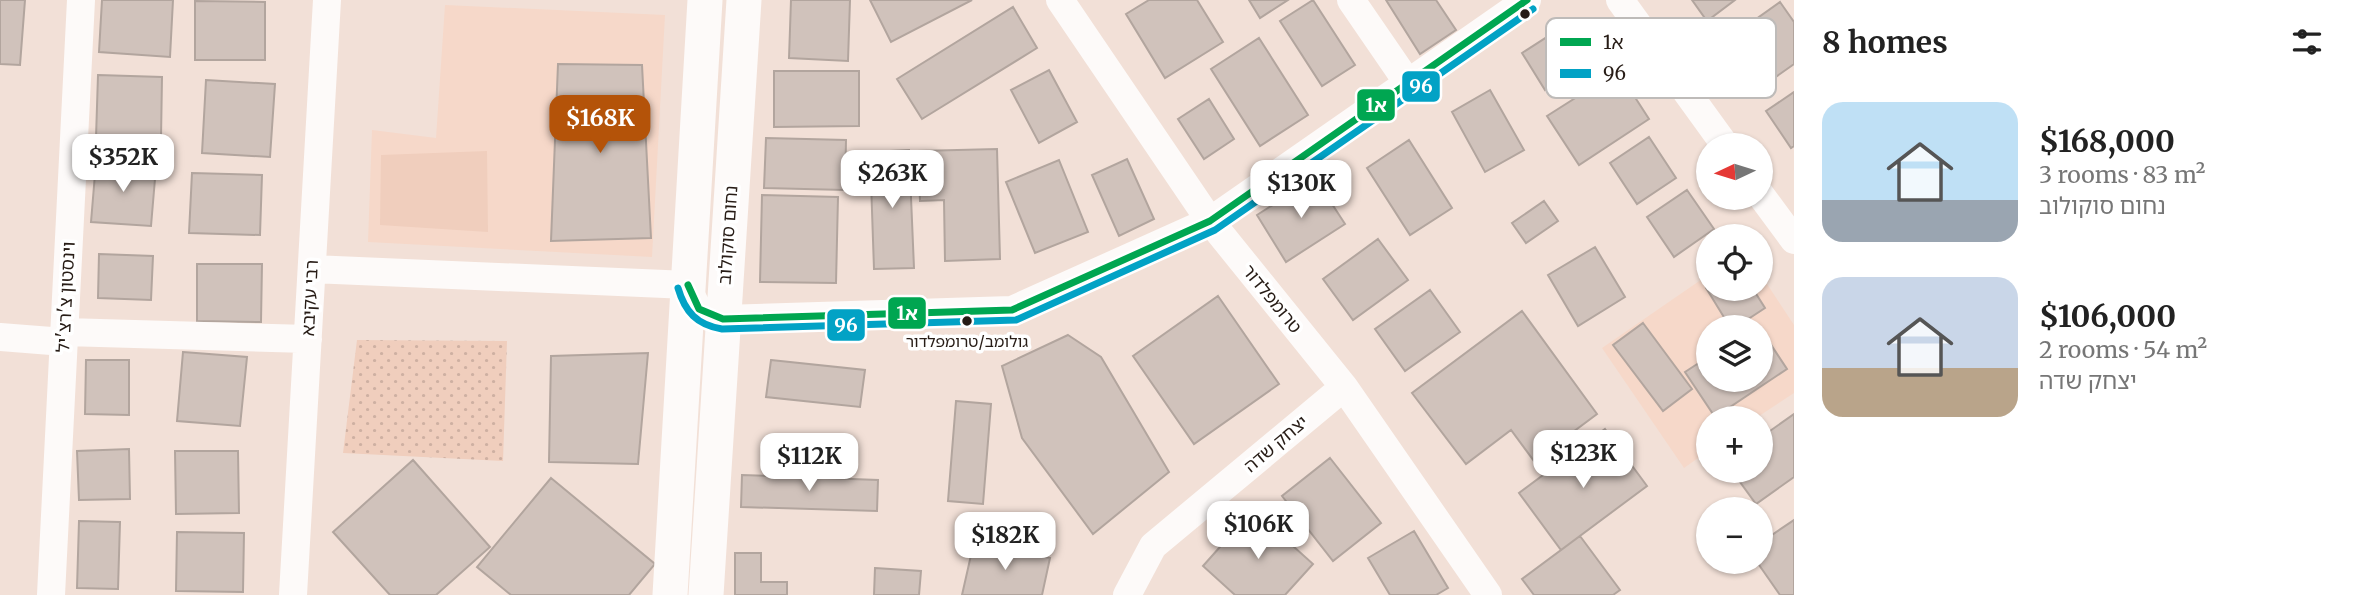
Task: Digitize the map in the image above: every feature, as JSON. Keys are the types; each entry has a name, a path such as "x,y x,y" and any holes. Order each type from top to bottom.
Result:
{"main road":[{"name":"נחום סוקולוב","path":"670,595 705,0"},
{"name":"נחום סוקולוב","path":"706,595 744,0"}],"street":[{"name":"וינסטון צ'רצ'יל","path":"51,595 81,0"},
{"name":"רבי עקיבא","path":"293,595 327,0"},
{"name":"טרומפלדור","path":"1060,0 1210,221 1344,387 1488,595"},
{"path":"1351,0 1408,83"},
{"path":"312,269 688,285 694,306 708,317 723,319 1012,310 1210,221 1527,0"},
{"path":"1620,0 1633,18"},
{"path":"1691,98 1716,133"},
{"path":"1772,210 1794,240"},
{"path":"0,337 308,339"},
{"name":"יצחק שדה","path":"1127,595 1153,546 1344,387"}],"shaded area":[{"path":"445,5 665,15 652,257 368,242 372,130 436,138"},
{"path":"487,151 488,232 380,225 381,155"},
{"path":"1696,283 1696,301 1773,301 1773,293 1794,325 1794,393 1773,407 1696,406 1696,460 1684,468 1602,348"},
{"path":"357,340 507,341 503,461 343,453"}],"building":[{"path":"0,0 25,0 20,65 0,64"},
{"path":"102,0 173,0 170,57 99,52"},
{"path":"791,0 850,0 848,61 789,58"},
{"path":"870,0 972,0 891,42"},
{"path":"1149,0 1197,0 1223,42 1165,78 1126,14"},
{"path":"1249,0 1288,0 1260,18"},
{"path":"1313,0 1355,65 1322,86 1280,21"},
{"path":"1386,0 1436,0 1456,30 1420,54"},
{"path":"1692,0 1735,0 1711,18 1705,18"},
{"path":"195,1 265,2 265,60 195,60"},
{"path":"1780,2 1794,22 1794,64 1776,77 1776,18 1758,18"},
{"path":"1013,7 1037,48 922,119 897,79"},
{"path":"1259,38 1308,115 1260,146 1211,69"},
{"path":"1546,38 1545,90 1522,53"},
{"path":"558,64 642,65 651,238 551,241"},
{"path":"1049,70 1077,122 1039,143 1011,90"},
{"path":"774,71 859,71 859,126 774,127"},
{"path":"98,75 162,77 161,139 96,138"},
{"path":"206,80 275,84 270,157 202,153"},
{"path":"1490,90 1524,150 1485,172 1452,112"},
{"path":"1794,92 1794,146 1791,148 1766,111"},
{"path":"1575,98 1635,98 1649,119 1579,165 1547,116"},
{"path":"1209,99 1234,139 1204,159 1178,119"},
{"path":"1649,137 1676,178 1637,204 1610,163"},
{"path":"766,138 846,140 845,190 764,188"},
{"path":"1409,140 1452,208 1410,235 1367,168"},
{"path":"997,149 1000,259 945,261 944,200 920,201 918,151"},
{"path":"909,150 914,268 874,269 870,152"},
{"path":"1127,159 1154,219 1119,236 1092,175"},
{"path":"1059,160 1088,232 1035,253 1006,182"},
{"path":"96,162 156,167 151,226 91,222"},
{"path":"192,173 262,175 260,235 189,233"},
{"path":"1315,178 1345,224 1286,262 1257,215"},
{"path":"1687,190 1696,203 1696,210 1701,210 1711,224 1696,224 1696,242 1674,257 1647,217"},
{"path":"762,195 838,197 836,283 760,282"},
{"path":"1544,201 1558,221 1526,243 1512,223"},
{"path":"1378,239 1408,280 1353,320 1323,279"},
{"path":"1595,247 1625,297 1578,326 1548,275"},
{"path":"99,254 153,256 151,300 98,298"},
{"path":"197,264 262,264 261,322 197,321"},
{"path":"1430,290 1460,332 1405,371 1375,329"},
{"path":"1218,296 1279,384 1194,444 1133,356"},
{"path":"1714,301 1761,301 1765,308 1754,315 1723,315"},
{"path":"1522,311 1597,414 1534,461 1511,430 1466,464 1412,393"},
{"path":"1643,323 1692,389 1663,411 1613,345"},
{"path":"1068,335 1101,357 1169,472 1093,534 1022,438 1002,366"},
{"path":"1773,348 1787,369 1773,378"},
{"path":"183,352 247,357 240,426 177,421"},
{"path":"648,353 638,464 549,462 551,356"},
{"path":"86,360 129,360 129,415 85,414"},
{"path":"771,360 865,370 860,407 766,397"},
{"path":"1696,365 1696,388 1685,372"},
{"path":"1698,392 1752,392 1732,406 1708,406"},
{"path":"956,401 991,404 983,504 948,501"},
{"path":"1794,414 1794,477 1766,497 1751,497 1741,483 1773,483 1773,429"},
{"path":"1605,429 1647,486 1561,550 1519,493"},
{"path":"129,449 130,499 79,500 77,451"},
{"path":"175,451 238,451 239,513 176,514"},
{"path":"1330,458 1381,523 1333,561 1282,496"},
{"path":"413,460 490,547 436,595 390,595 333,532"},
{"path":"742,475 878,480 877,511 741,507"},
{"path":"551,478 655,564 629,595 511,595 477,567"},
{"path":"1253,510 1313,564 1285,595 1235,595 1203,566"},
{"path":"1794,520 1794,595 1780,595 1765,574 1773,574 1773,534"},
{"path":"79,521 120,522 118,589 77,588"},
{"path":"1414,531 1448,588 1436,595 1390,595 1368,558"},
{"path":"177,532 244,533 243,592 176,591"},
{"path":"1580,536 1620,590 1613,595 1534,595 1522,579"},
{"path":"974,542 1050,558 1042,595 962,595"},
{"path":"735,553 761,553 761,582 787,582 787,595 735,595"},
{"path":"875,568 921,571 919,595 874,595"}],"transit line":[{"name":"1א","path":"688,285 699,309 723,319 1012,310 1210,221 1527,0"},
{"name":"96","path":"678,288 684,304 693,316 699,321 722,329 1016,320 1215,230 1533,9"}],"place":[{"name":"גולומב/טרומפלדור","path":"967,321"}]}
